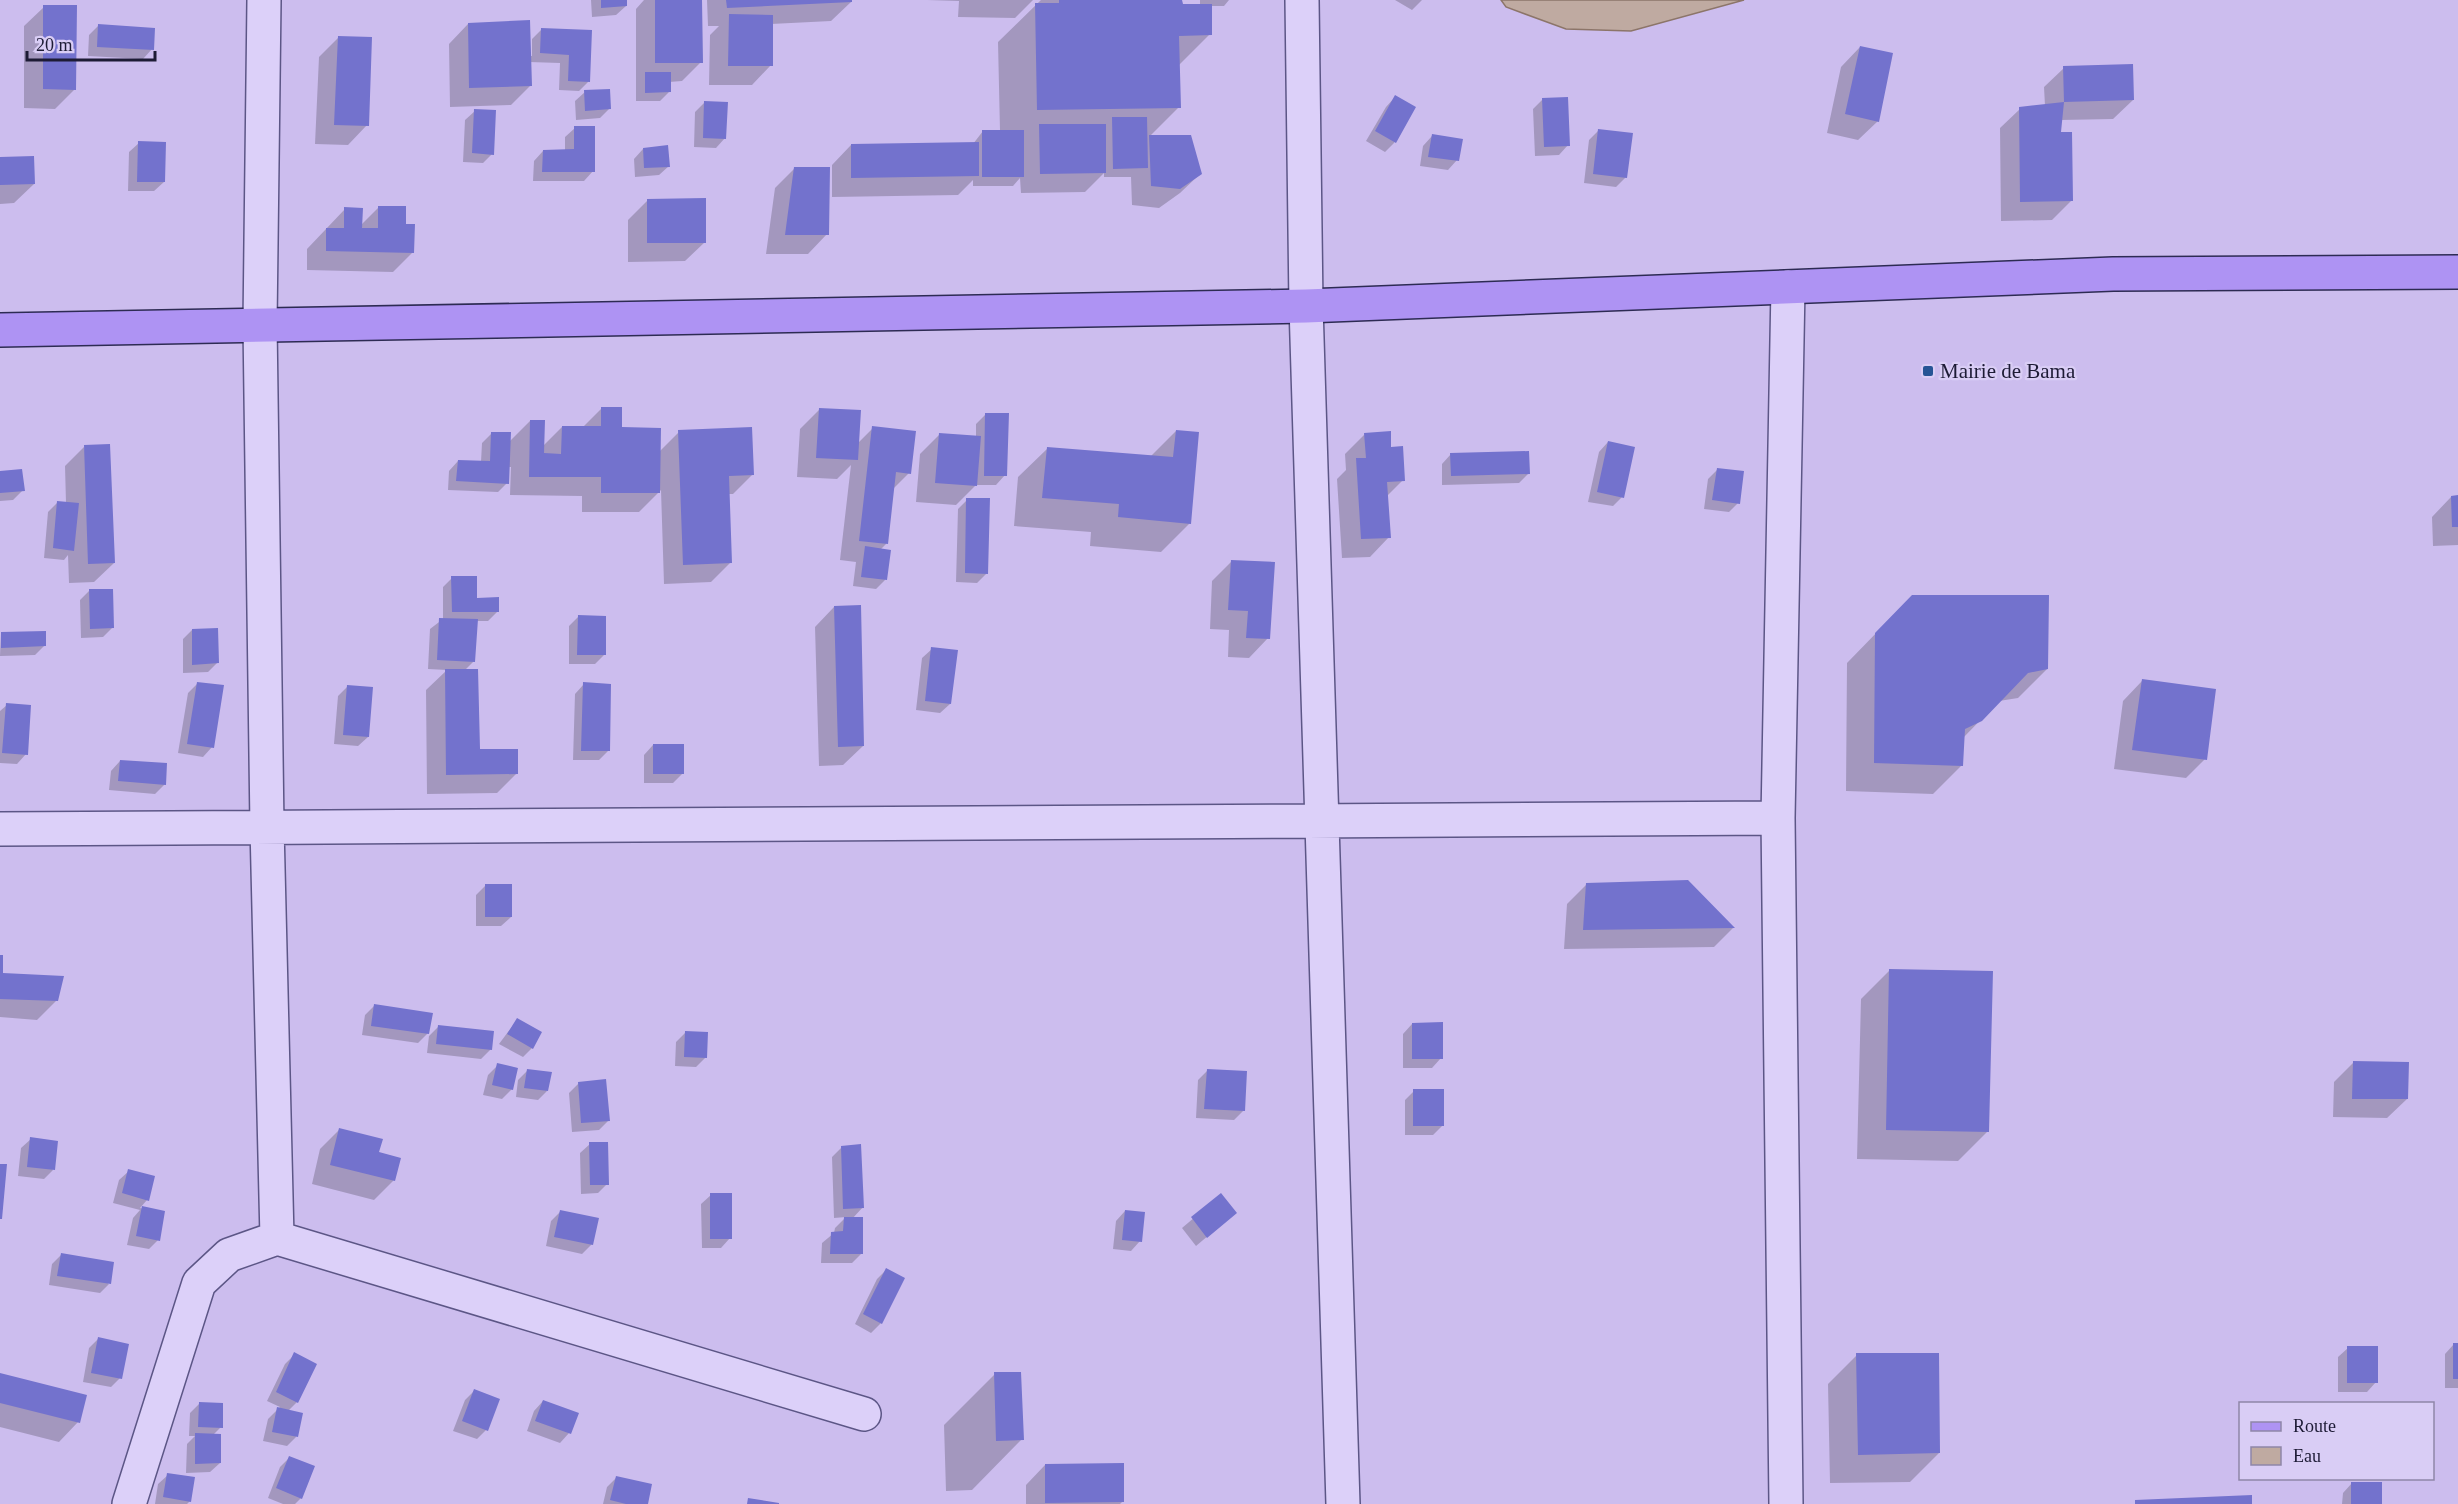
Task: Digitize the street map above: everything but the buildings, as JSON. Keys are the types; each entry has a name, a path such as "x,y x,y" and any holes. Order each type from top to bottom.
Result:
{"main road":[{"path":"0,330 1306,306 2113,274 2458,272"}],"street":[{"path":"264,0 260,324 267,827 278,1238"},
{"path":"1302,0 1306,306 1343,1504"},
{"path":"1786,1504 1778,818 1788,286"},
{"path":"0,829 1778,818"},
{"path":"129,1504 200,1282 229,1255 278,1238 864,1414"}],"water":[{"path":"1501,0 1744,0 1631,31 1566,29 1506,7"}],"place":[{"name":"Mairie de Bama","path":"1928,371"}]}
